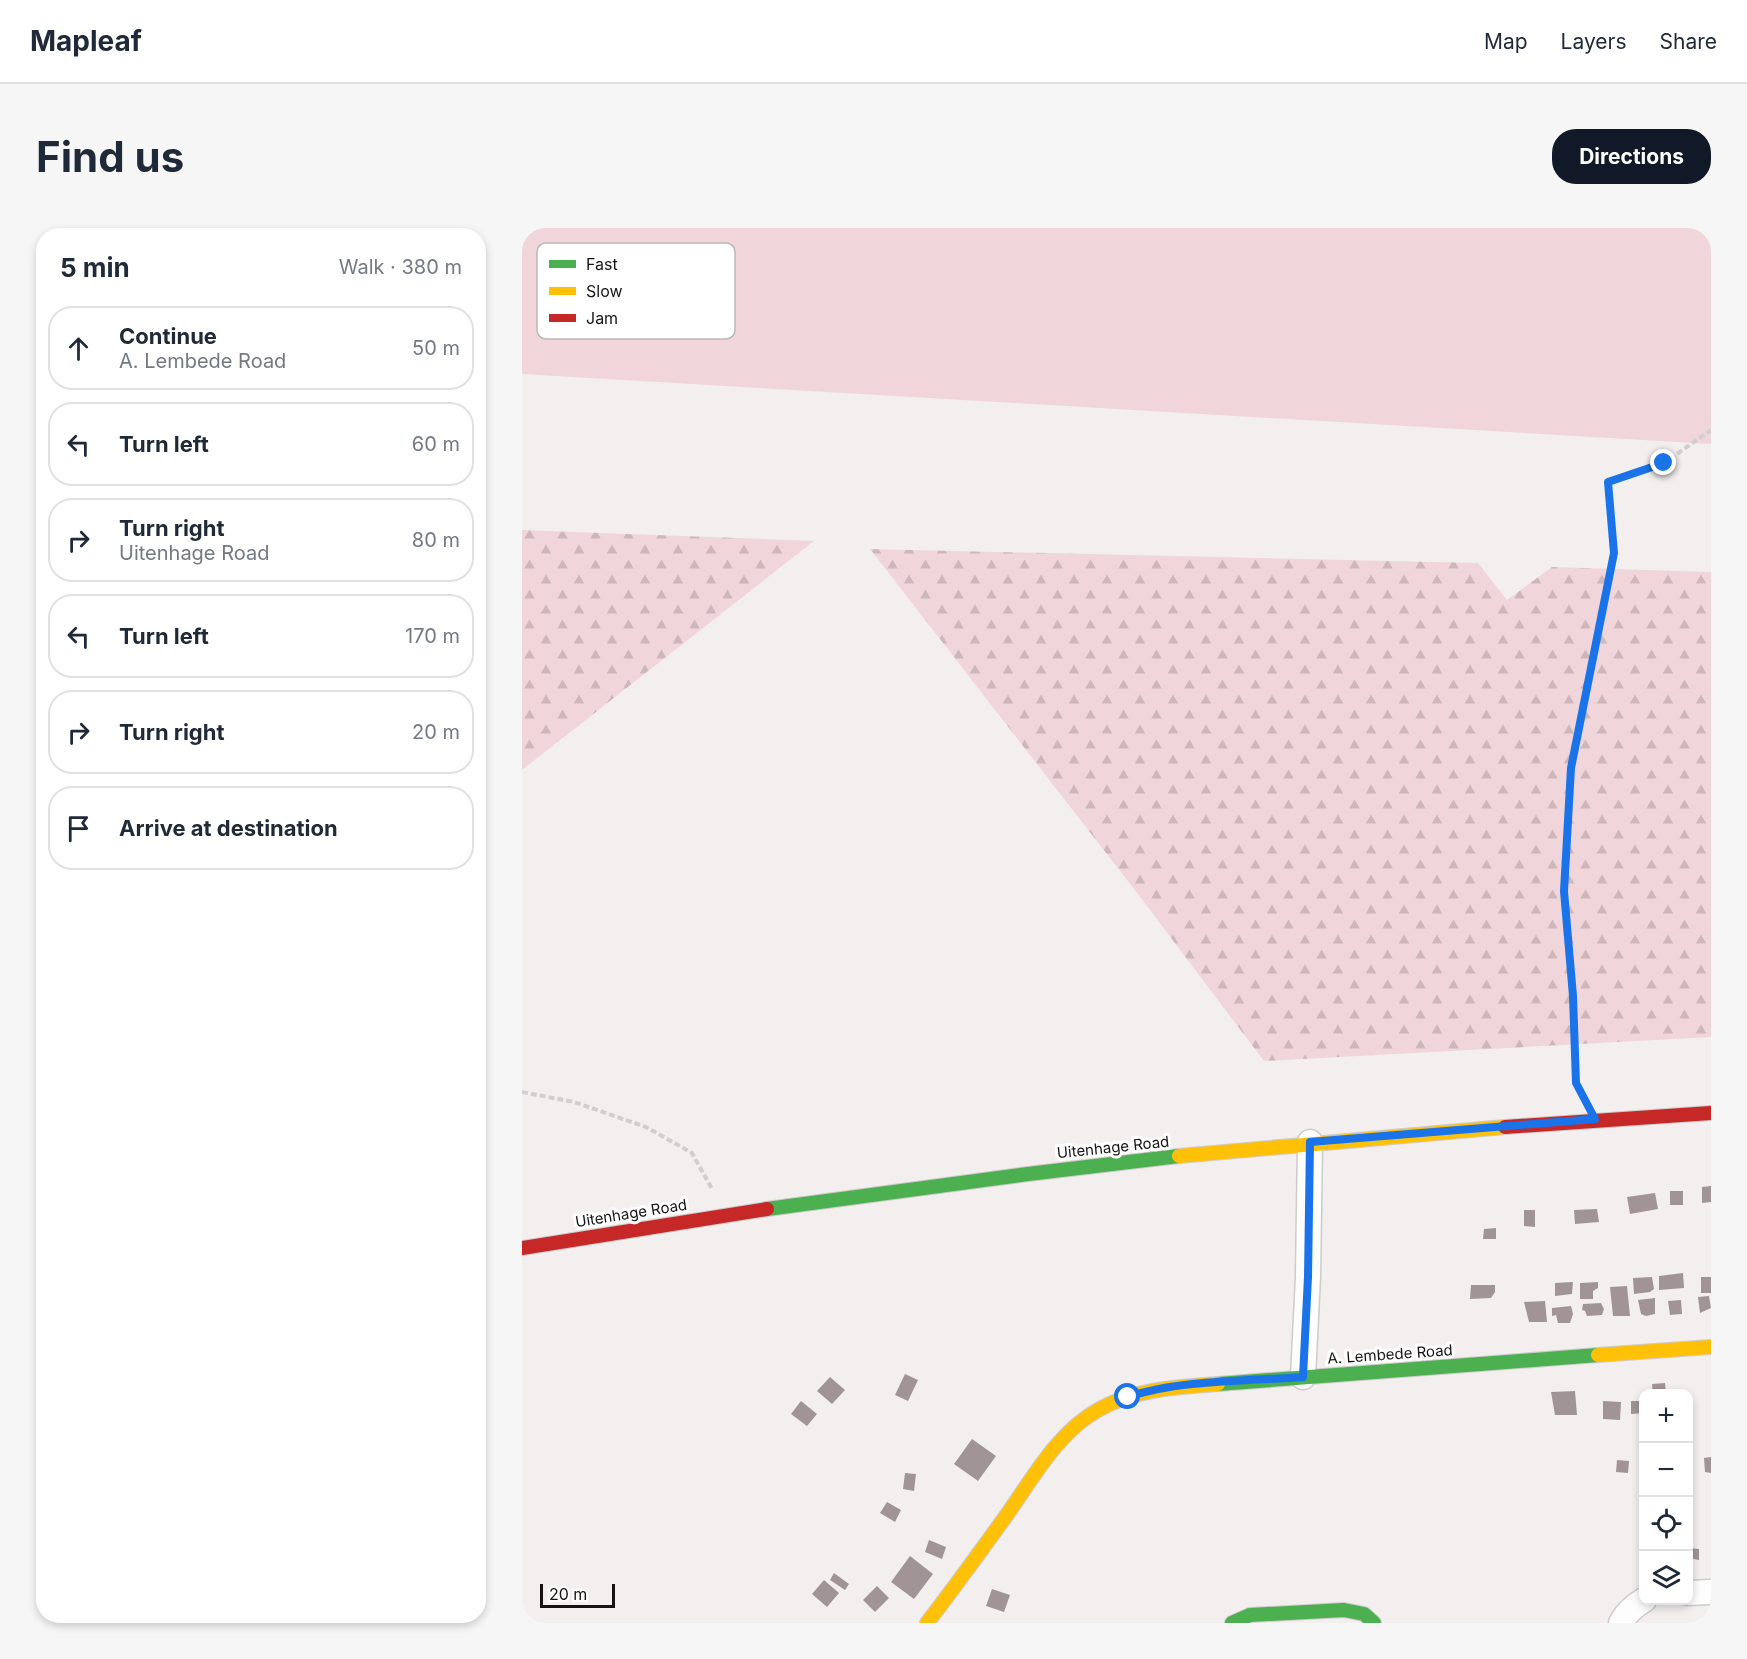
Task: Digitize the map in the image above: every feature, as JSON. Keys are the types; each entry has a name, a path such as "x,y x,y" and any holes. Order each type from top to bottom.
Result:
{"main road":[{"name":"Uitenhage Road","path":"522,1248 604,1233 968,1180 1310,1142 1595,1119 1711,1113"},
{"name":"A. Lembede Road","path":"927,1623 1049,1455 1086,1418 1105,1407 1147,1391 1303,1377 1711,1347"},
{"path":"1232,1623 1250,1615 1344,1610 1364,1614 1374,1623"}],"street":[{"path":"1303,1377 1308,1277 1310,1142"},
{"path":"1693,1593 1711,1592"},
{"path":"1621,1623 1624,1616 1639,1604"}],"path":[{"path":"1595,1119 1576,1083 1573,996 1564,891 1571,768 1614,553 1608,482 1664,463 1711,430"},
{"path":"522,1092 574,1102 646,1127 692,1153 727,1215"}],"green space":[{"path":"522,228 1711,228 1711,444 522,374"},
{"path":"522,530 814,541 522,770"},
{"path":"870,549 1478,563 1507,600 1552,567 1711,572 1711,1037 1264,1061 1134,889"}],"building":[{"path":"1711,1186 1711,1202 1702,1203 1702,1187"},
{"path":"1670,1191 1683,1191 1683,1205 1670,1205"},
{"path":"1655,1193 1658,1209 1630,1214 1627,1197"},
{"path":"1597,1209 1599,1222 1575,1224 1574,1210"},
{"path":"1524,1210 1535,1210 1535,1227 1524,1226"},
{"path":"1496,1228 1496,1239 1483,1239 1484,1229"},
{"path":"1683,1273 1684,1288 1659,1290 1659,1276"},
{"path":"1652,1277 1654,1289 1650,1292 1634,1294 1633,1278"},
{"path":"1701,1277 1711,1277 1711,1293 1701,1293"},
{"path":"1573,1282 1572,1294 1555,1296 1555,1283"},
{"path":"1598,1282 1598,1288 1593,1291 1593,1299 1580,1299 1580,1283"},
{"path":"1471,1285 1495,1285 1495,1292 1491,1298 1470,1299"},
{"path":"1627,1286 1630,1316 1613,1316 1610,1287"},
{"path":"1709,1296 1711,1308 1700,1313 1698,1297"},
{"path":"1655,1298 1655,1314 1646,1316 1641,1314 1638,1300"},
{"path":"1681,1300 1682,1314 1670,1315 1668,1301"},
{"path":"1545,1301 1547,1322 1529,1322 1524,1302"},
{"path":"1601,1303 1604,1309 1602,1315 1587,1316 1582,1310 1583,1304"},
{"path":"1571,1306 1573,1314 1570,1323 1558,1323 1556,1315 1552,1316 1552,1308"},
{"path":"905,1374 918,1380 908,1401 895,1395"},
{"path":"830,1377 845,1390 832,1404 817,1391"},
{"path":"1665,1383 1666,1389 1652,1389 1652,1384"},
{"path":"1575,1391 1577,1415 1555,1415 1551,1392"},
{"path":"801,1401 817,1414 807,1426 791,1414"},
{"path":"1603,1401 1621,1402 1620,1420 1603,1419"},
{"path":"1631,1401 1639,1401 1639,1413 1631,1414"},
{"path":"972,1439 996,1456 978,1481 954,1464"},
{"path":"1711,1457 1711,1473 1705,1472 1704,1458"},
{"path":"1617,1460 1629,1461 1628,1473 1616,1472"},
{"path":"905,1473 916,1474 914,1491 903,1489"},
{"path":"887,1502 901,1510 895,1522 880,1513"},
{"path":"929,1540 946,1547 942,1559 925,1552"},
{"path":"1693,1548 1699,1549 1699,1560 1693,1559"},
{"path":"910,1556 933,1574 914,1599 891,1582"},
{"path":"834,1573 849,1584 845,1590 830,1580"},
{"path":"824,1580 839,1593 827,1607 812,1594"},
{"path":"877,1586 889,1598 875,1612 863,1600"},
{"path":"992,1589 1010,1595 1004,1612 986,1606"}],"traffic: fast":[{"path":"767,1209 1179,1156"},
{"path":"1218,1384 1598,1355"},
{"path":"1232,1623 1250,1615 1344,1610 1364,1614 1374,1623"}],"traffic: slow":[{"path":"1179,1156 1505,1127"},
{"path":"1598,1355 1711,1347"},
{"path":"927,1623 1047,1457 1083,1420 1112,1403 1141,1393 1218,1384"}],"traffic: jam":[{"path":"1505,1127 1711,1113"},
{"path":"522,1248 767,1209"}],"route":[{"path":"1128,1397 1147,1391 1186,1386 1303,1377 1308,1277 1310,1142 1595,1119 1576,1083 1573,996 1564,891 1571,768 1614,553 1608,482 1664,463"}]}
